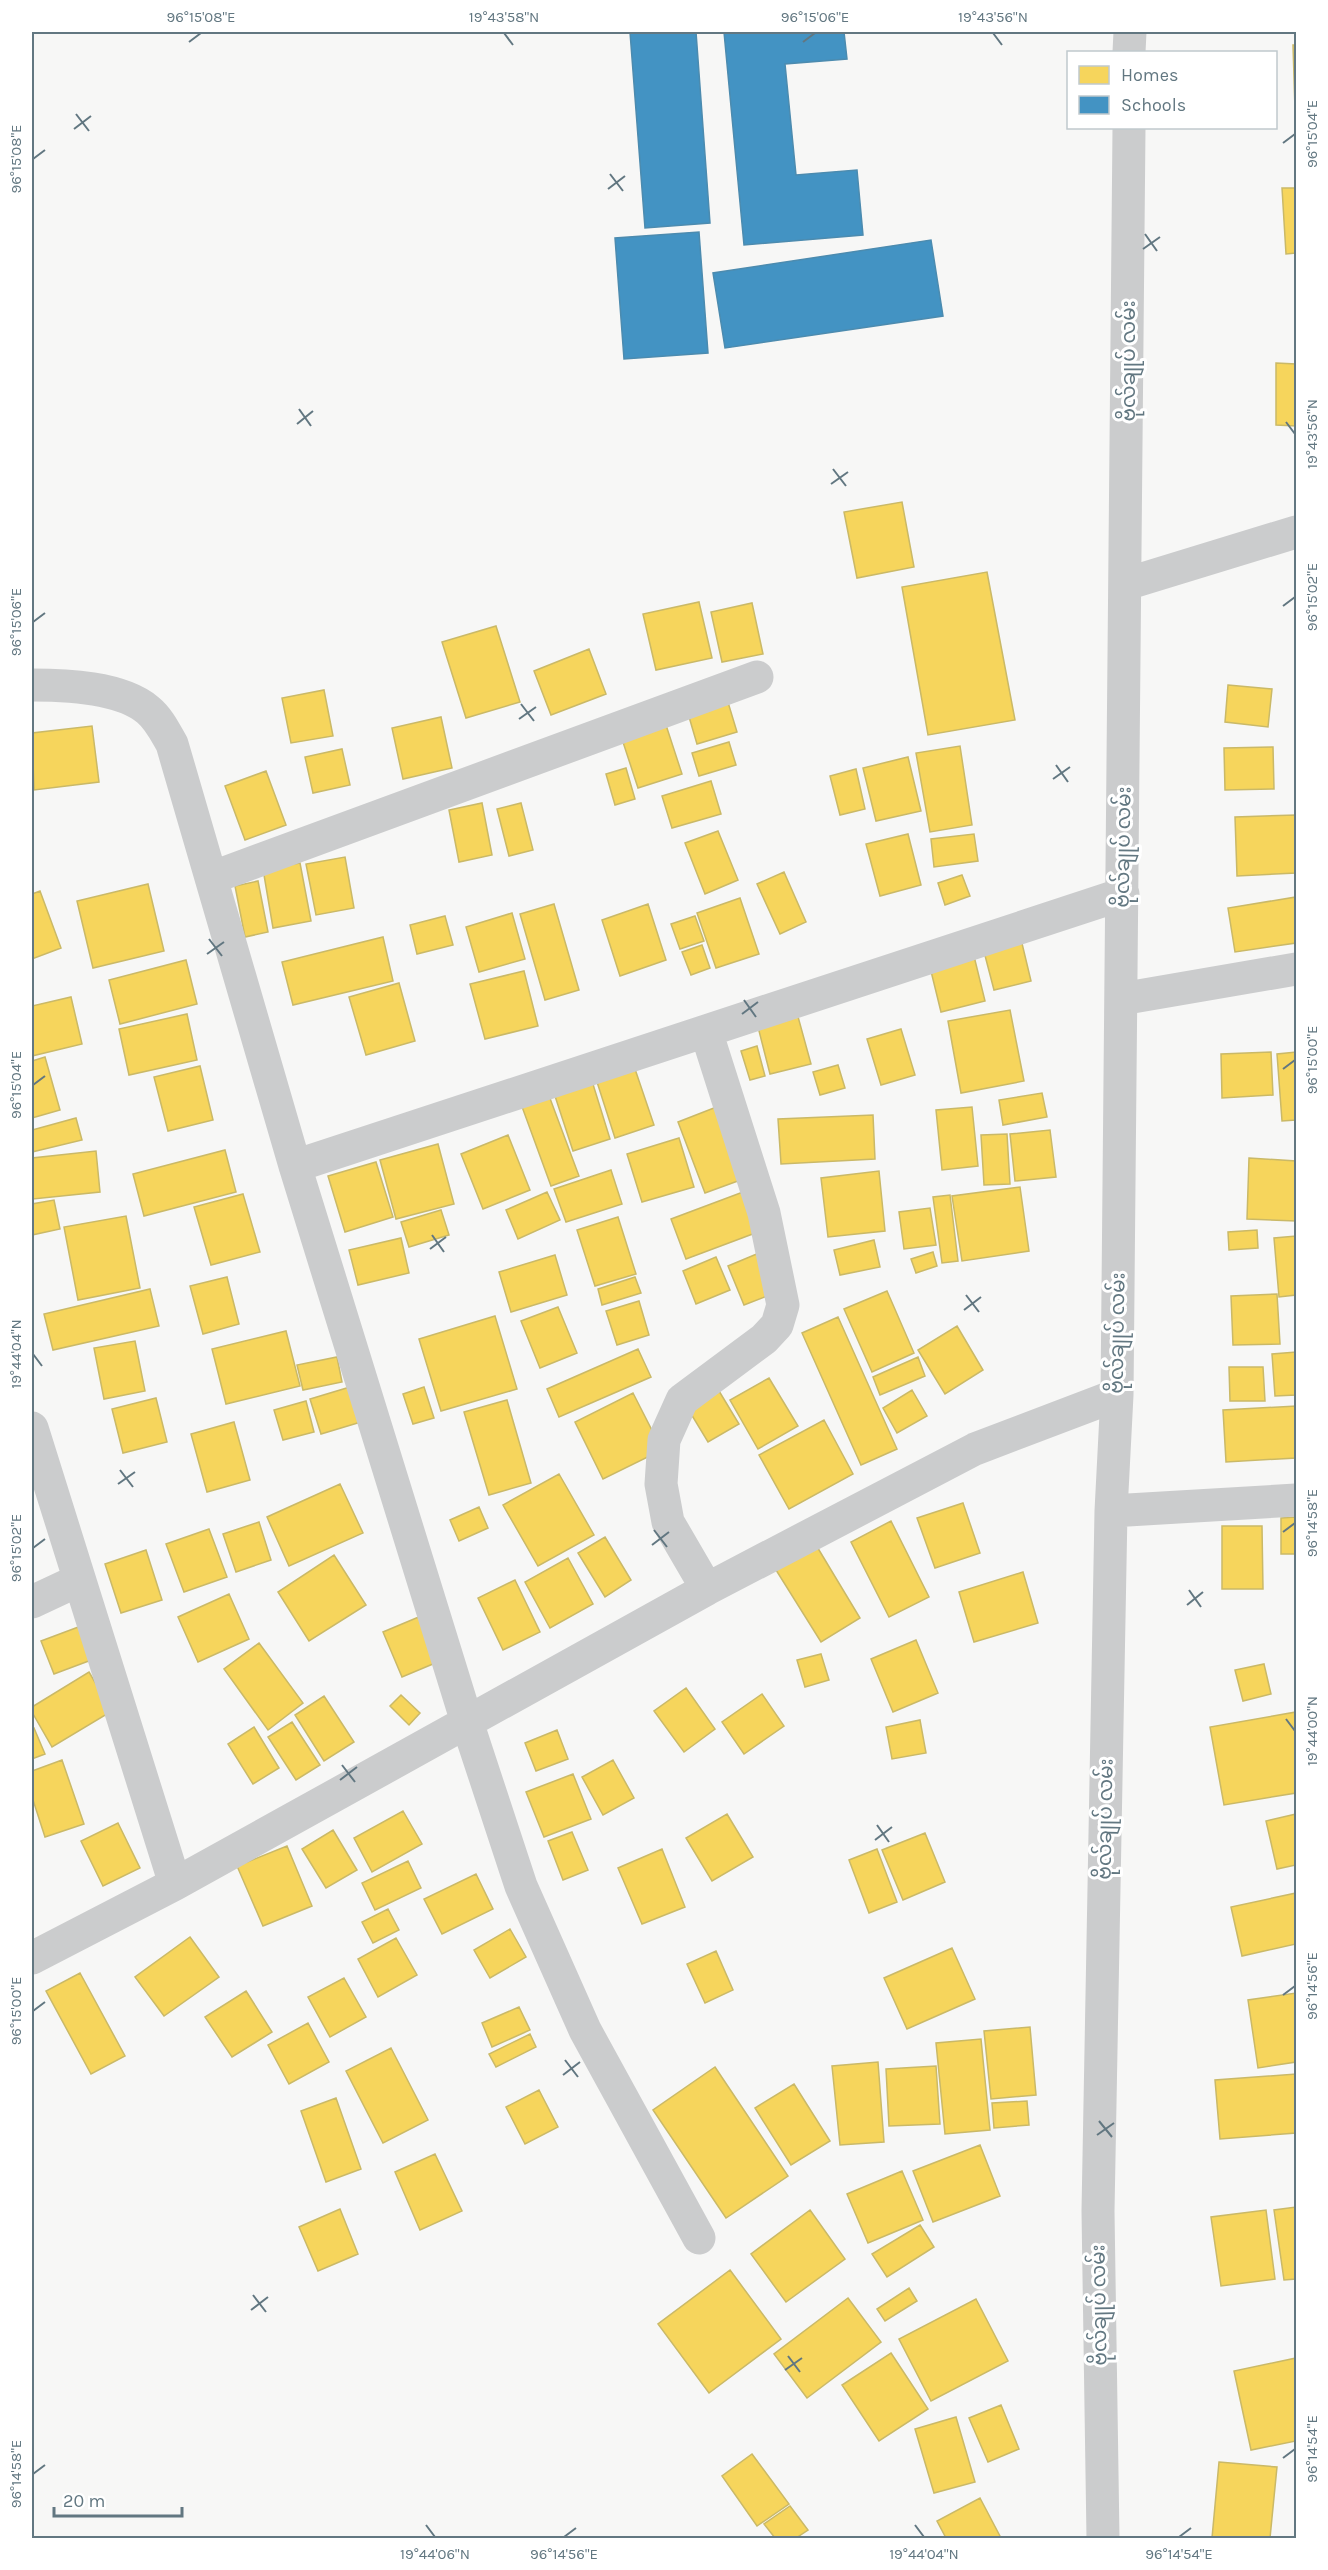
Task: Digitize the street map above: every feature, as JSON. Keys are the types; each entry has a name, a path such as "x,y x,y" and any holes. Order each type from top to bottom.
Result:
{"street":[{"path":"1129,51 1130,32"},
{"name":"ဗိုလ်ချုပ် လမ်း","path":"1103,2538 1098,2211 1111,1510 1117,1395 1129,129"},
{"path":"1126,584 1296,532"},
{"path":"211,878 757,677"},
{"path":"32,685 67,685 130,698 154,716 172,744 295,1166 467,1722 521,1887 585,2030 699,2238"},
{"path":"295,1166 1123,894"},
{"path":"1121,999 1296,969"},
{"path":"706,1031 764,1213 783,1305 777,1325 764,1339 682,1400 663,1440 660,1484 668,1522 707,1589"},
{"path":"32,1958 175,1884 707,1589 975,1449 1117,1395"},
{"path":"32,1428 175,1884"},
{"path":"1111,1510 1296,1500"},
{"path":"32,1602 79,1580"}],"building: Homes":[{"path":"1293,45 1296,45 1296,109 1295,109"},
{"path":"1282,188 1296,188 1296,253 1286,254"},
{"path":"1276,363 1296,364 1296,426 1276,425"},
{"path":"902,502 914,567 857,578 844,512"},
{"path":"987,572 1015,720 928,735 902,587"},
{"path":"699,602 712,658 656,670 643,614"},
{"path":"752,603 763,654 722,662 711,612"},
{"path":"496,626 520,702 466,718 442,642"},
{"path":"589,649 606,694 551,715 534,671"},
{"path":"1228,685 1272,689 1268,727 1225,722"},
{"path":"324,690 333,736 291,743 282,698"},
{"path":"727,699 737,732 697,744 687,710"},
{"path":"441,717 452,768 403,779 392,728"},
{"path":"665,722 682,774 638,788 621,736"},
{"path":"92,726 99,782 34,790 32,733"},
{"path":"729,742 736,765 699,776 692,753"},
{"path":"960,746 972,825 930,832 916,753"},
{"path":"1273,747 1274,789 1225,790 1224,748"},
{"path":"342,749 350,785 313,793 305,757"},
{"path":"908,757 921,811 876,821 863,768"},
{"path":"626,768 635,799 615,805 606,774"},
{"path":"856,769 865,809 840,815 830,776"},
{"path":"266,771 286,825 245,840 225,786"},
{"path":"711,781 721,814 672,828 662,796"},
{"path":"482,803 492,855 459,862 449,810"},
{"path":"521,803 533,850 509,856 497,809"},
{"path":"1296,815 1296,873 1237,876 1235,817"},
{"path":"718,831 738,880 705,894 685,843"},
{"path":"908,834 921,885 880,896 866,844"},
{"path":"974,834 978,861 934,867 931,839"},
{"path":"345,857 354,908 316,915 306,864"},
{"path":"300,863 311,921 273,928 263,869"},
{"path":"784,872 806,922 780,934 757,884"},
{"path":"962,875 970,896 945,905 938,883"},
{"path":"258,881 268,932 245,937 235,886"},
{"path":"148,884 164,951 93,968 77,901"},
{"path":"40,891 61,948 32,959 32,894"},
{"path":"1296,897 1296,943 1235,952 1228,908"},
{"path":"740,898 759,954 716,968 697,913"},
{"path":"554,904 579,990 545,1000 520,914"},
{"path":"648,904 666,960 620,976 602,920"},
{"path":"512,913 525,959 479,972 466,927"},
{"path":"445,916 453,945 417,954 410,925"},
{"path":"695,916 704,941 680,949 671,924"},
{"path":"1020,935 1031,981 994,990 982,944"},
{"path":"383,937 393,981 293,1005 282,962"},
{"path":"702,945 710,968 691,975 682,952"},
{"path":"973,952 985,1001 941,1012 929,963"},
{"path":"186,960 197,1004 120,1024 109,980"},
{"path":"524,971 538,1026 485,1039 470,984"},
{"path":"399,983 415,1041 366,1055 349,997"},
{"path":"71,997 82,1044 32,1056 32,1006"},
{"path":"1010,1010 1024,1081 961,1093 948,1021"},
{"path":"797,1013 811,1064 770,1074 757,1023"},
{"path":"187,1014 197,1060 129,1075 119,1029"},
{"path":"901,1029 915,1075 881,1085 867,1039"},
{"path":"757,1046 765,1076 750,1080 741,1051"},
{"path":"1271,1052 1273,1095 1222,1098 1221,1054"},
{"path":"1296,1052 1296,1120 1282,1121 1277,1054"},
{"path":"45,1057 60,1110 32,1118 32,1061"},
{"path":"838,1065 845,1088 820,1095 813,1072"},
{"path":"200,1066 213,1120 168,1131 154,1077"},
{"path":"635,1069 654,1125 615,1138 597,1082"},
{"path":"592,1081 610,1139 573,1151 554,1093"},
{"path":"548,1093 579,1176 551,1186 521,1104"},
{"path":"1042,1093 1047,1117 1003,1125 999,1100"},
{"path":"719,1106 746,1178 705,1193 678,1122"},
{"path":"972,1107 978,1166 942,1170 936,1110"},
{"path":"873,1115 875,1159 781,1164 778,1119"},
{"path":"76,1118 82,1140 32,1152 32,1130"},
{"path":"1050,1130 1056,1177 1015,1181 1010,1134"},
{"path":"1007,1134 1010,1184 984,1185 981,1135"},
{"path":"508,1135 530,1190 483,1209 461,1154"},
{"path":"679,1138 694,1187 642,1202 627,1154"},
{"path":"438,1144 454,1204 396,1219 380,1160"},
{"path":"225,1150 236,1192 144,1216 133,1174"},
{"path":"96,1151 100,1192 33,1199 32,1158"},
{"path":"1249,1158 1296,1161 1296,1221 1247,1219"},
{"path":"376,1162 393,1217 345,1232 328,1176"},
{"path":"611,1170 622,1204 566,1222 554,1189"},
{"path":"879,1171 885,1231 828,1237 821,1178"},
{"path":"1020,1187 1029,1251 962,1261 952,1196"},
{"path":"547,1192 560,1220 518,1239 506,1210"},
{"path":"743,1192 758,1232 686,1259 671,1219"},
{"path":"243,1194 260,1252 211,1265 194,1207"},
{"path":"950,1195 958,1261 942,1263 933,1197"},
{"path":"54,1200 60,1229 32,1235 32,1204"},
{"path":"930,1208 936,1245 904,1249 899,1212"},
{"path":"441,1210 449,1235 409,1247 401,1222"},
{"path":"126,1216 140,1288 78,1300 64,1227"},
{"path":"618,1217 636,1274 595,1286 577,1230"},
{"path":"1257,1230 1258,1248 1229,1250 1228,1232"},
{"path":"1296,1236 1296,1295 1279,1297 1274,1238"},
{"path":"401,1238 409,1273 358,1285 349,1250"},
{"path":"874,1240 880,1267 840,1275 834,1250"},
{"path":"933,1252 937,1266 916,1273 911,1259"},
{"path":"759,1253 775,1293 744,1305 728,1266"},
{"path":"555,1255 567,1295 511,1312 499,1272"},
{"path":"716,1257 730,1290 696,1304 683,1271"},
{"path":"227,1277 239,1324 203,1334 190,1286"},
{"path":"635,1277 641,1293 602,1305 598,1289"},
{"path":"150,1289 159,1326 53,1350 44,1314"},
{"path":"887,1291 914,1353 872,1372 844,1309"},
{"path":"1277,1294 1280,1344 1233,1345 1231,1296"},
{"path":"639,1301 649,1335 617,1345 606,1311"},
{"path":"558,1307 577,1353 540,1368 521,1321"},
{"path":"495,1316 517,1389 441,1411 419,1339"},
{"path":"838,1317 897,1449 861,1465 802,1333"},
{"path":"957,1326 983,1370 945,1394 918,1350"},
{"path":"286,1331 300,1386 226,1404 212,1349"},
{"path":"135,1341 145,1391 104,1399 94,1348"},
{"path":"638,1349 651,1377 559,1417 547,1389"},
{"path":"1296,1352 1296,1395 1275,1396 1272,1354"},
{"path":"337,1357 342,1382 303,1390 297,1365"},
{"path":"918,1357 925,1376 880,1395 873,1377"},
{"path":"1229,1367 1263,1367 1265,1401 1230,1401"},
{"path":"769,1378 798,1426 758,1449 730,1400"},
{"path":"716,1386 739,1424 708,1442 685,1404"},
{"path":"350,1387 361,1422 321,1434 310,1399"},
{"path":"424,1387 434,1418 413,1424 403,1394"},
{"path":"912,1390 927,1416 897,1433 883,1408"},
{"path":"633,1393 662,1450 603,1479 575,1422"},
{"path":"156,1398 167,1442 123,1453 112,1409"},
{"path":"507,1400 531,1483 489,1495 464,1412"},
{"path":"306,1401 314,1432 283,1440 274,1410"},
{"path":"1296,1406 1296,1458 1226,1462 1223,1410"},
{"path":"824,1420 853,1474 789,1509 759,1455"},
{"path":"234,1422 250,1480 207,1492 191,1434"},
{"path":"559,1474 594,1535 538,1566 503,1505"},
{"path":"340,1484 363,1533 289,1566 267,1517"},
{"path":"963,1503 980,1553 935,1568 917,1518"},
{"path":"479,1507 488,1528 459,1541 450,1520"},
{"path":"1296,1517 1296,1554 1281,1554 1281,1518"},
{"path":"891,1521 929,1597 889,1617 851,1542"},
{"path":"259,1522 271,1560 236,1572 223,1534"},
{"path":"1222,1526 1262,1526 1263,1589 1222,1589"},
{"path":"209,1529 227,1577 184,1592 166,1544"},
{"path":"605,1537 631,1580 605,1597 578,1553"},
{"path":"816,1545 860,1618 821,1642 776,1570"},
{"path":"146,1550 162,1600 121,1613 105,1564"},
{"path":"334,1555 366,1605 309,1641 278,1592"},
{"path":"568,1558 593,1604 550,1628 525,1582"},
{"path":"1023,1572 1038,1623 974,1642 959,1592"},
{"path":"515,1580 540,1632 503,1650 478,1598"},
{"path":"229,1594 249,1639 198,1662 178,1617"},
{"path":"421,1616 440,1661 402,1677 383,1632"},
{"path":"81,1626 94,1659 54,1674 41,1641"},
{"path":"916,1640 938,1693 893,1712 871,1659"},
{"path":"259,1643 303,1703 268,1730 224,1669"},
{"path":"821,1654 829,1680 805,1687 797,1660"},
{"path":"1264,1664 1271,1694 1243,1701 1235,1670"},
{"path":"89,1672 112,1711 52,1747 32,1712 32,1707"},
{"path":"686,1688 715,1729 684,1752 654,1711"},
{"path":"762,1694 784,1726 744,1754 722,1722"},
{"path":"401,1695 420,1713 409,1725 390,1706"},
{"path":"324,1696 354,1742 324,1761 295,1715"},
{"path":"1296,1712 1296,1793 1224,1805 1210,1727"},
{"path":"920,1720 926,1753 892,1759 886,1727"},
{"path":"292,1722 320,1765 296,1780 268,1737"},
{"path":"254,1727 279,1768 253,1784 228,1744"},
{"path":"34,1728 45,1754 32,1759 32,1729"},
{"path":"557,1730 568,1759 536,1771 525,1743"},
{"path":"62,1760 84,1824 45,1837 32,1797 32,1771"},
{"path":"613,1760 634,1798 603,1815 582,1777"},
{"path":"573,1774 591,1819 544,1837 526,1792"},
{"path":"403,1811 422,1844 372,1872 354,1838"},
{"path":"727,1814 753,1857 712,1881 686,1838"},
{"path":"1296,1814 1296,1865 1277,1869 1266,1821"},
{"path":"118,1823 140,1868 103,1886 81,1841"},
{"path":"333,1830 357,1870 326,1888 302,1849"},
{"path":"572,1832 588,1870 563,1880 548,1841"},
{"path":"925,1833 945,1882 903,1900 882,1850"},
{"path":"287,1846 312,1906 263,1926 237,1866"},
{"path":"662,1849 685,1907 642,1924 618,1868"},
{"path":"877,1849 897,1902 869,1913 849,1860"},
{"path":"408,1861 421,1888 375,1910 362,1883"},
{"path":"476,1874 493,1909 442,1934 424,1899"},
{"path":"1296,1893 1296,1944 1242,1956 1231,1907"},
{"path":"388,1909 399,1930 373,1943 362,1922"},
{"path":"510,1929 526,1957 490,1978 474,1950"},
{"path":"190,1937 219,1977 164,2016 135,1977"},
{"path":"396,1938 417,1975 378,1997 358,1959"},
{"path":"952,1948 975,1999 907,2029 884,1978"},
{"path":"716,1951 733,1990 705,2003 687,1964"},
{"path":"80,1973 125,2056 91,2074 46,1991"},
{"path":"344,1978 366,2017 330,2037 308,1997"},
{"path":"246,1991 272,2032 232,2057 205,2017"},
{"path":"1296,1993 1296,2062 1258,2068 1248,2000"},
{"path":"519,2007 530,2030 492,2047 482,2023"},
{"path":"308,2023 329,2062 289,2084 268,2045"},
{"path":"1030,2027 1036,2095 991,2099 984,2031"},
{"path":"530,2034 536,2047 496,2067 489,2054"},
{"path":"981,2039 990,2130 945,2134 936,2043"},
{"path":"391,2048 428,2120 383,2143 346,2071"},
{"path":"878,2062 884,2142 840,2145 832,2066"},
{"path":"936,2066 940,2124 889,2126 886,2069"},
{"path":"715,2067 788,2176 726,2218 653,2110"},
{"path":"1296,2074 1296,2133 1220,2139 1215,2080"},
{"path":"794,2084 830,2141 791,2165 755,2108"},
{"path":"539,2090 558,2127 525,2144 506,2107"},
{"path":"336,2098 361,2169 326,2182 301,2111"},
{"path":"1027,2101 1029,2125 994,2128 992,2103"},
{"path":"980,2145 1000,2196 933,2222 913,2171"},
{"path":"435,2154 462,2211 420,2230 395,2172"},
{"path":"902,2171 923,2220 868,2243 847,2194"},
{"path":"1296,2207 1296,2279 1284,2280 1274,2210"},
{"path":"340,2209 358,2254 318,2271 299,2227"},
{"path":"810,2210 845,2259 786,2302 751,2254"},
{"path":"1266,2210 1275,2279 1221,2286 1211,2217"},
{"path":"920,2225 934,2247 887,2277 872,2254"},
{"path":"730,2270 781,2339 709,2393 658,2324"},
{"path":"909,2288 917,2301 885,2321 877,2309"},
{"path":"848,2298 881,2342 807,2398 774,2354"},
{"path":"976,2299 1008,2361 931,2401 899,2339"},
{"path":"891,2353 928,2409 879,2441 842,2385"},
{"path":"1296,2358 1296,2441 1251,2450 1234,2371"},
{"path":"1001,2405 1019,2449 988,2462 969,2418"},
{"path":"956,2417 975,2482 934,2493 915,2429"},
{"path":"752,2454 789,2504 757,2526 722,2476"},
{"path":"1219,2462 1277,2467 1270,2538 1212,2538"},
{"path":"980,2498 1001,2538 946,2538 937,2521"},
{"path":"790,2506 808,2530 796,2538 775,2538 764,2524"}],"building: Schools":[{"path":"630,32 696,32 710,223 645,228"},
{"path":"724,32 844,32 847,59 785,64 796,175 857,170 863,235 744,245"},
{"path":"699,232 708,353 624,359 615,238"},
{"path":"931,240 943,316 725,348 713,273"}]}
